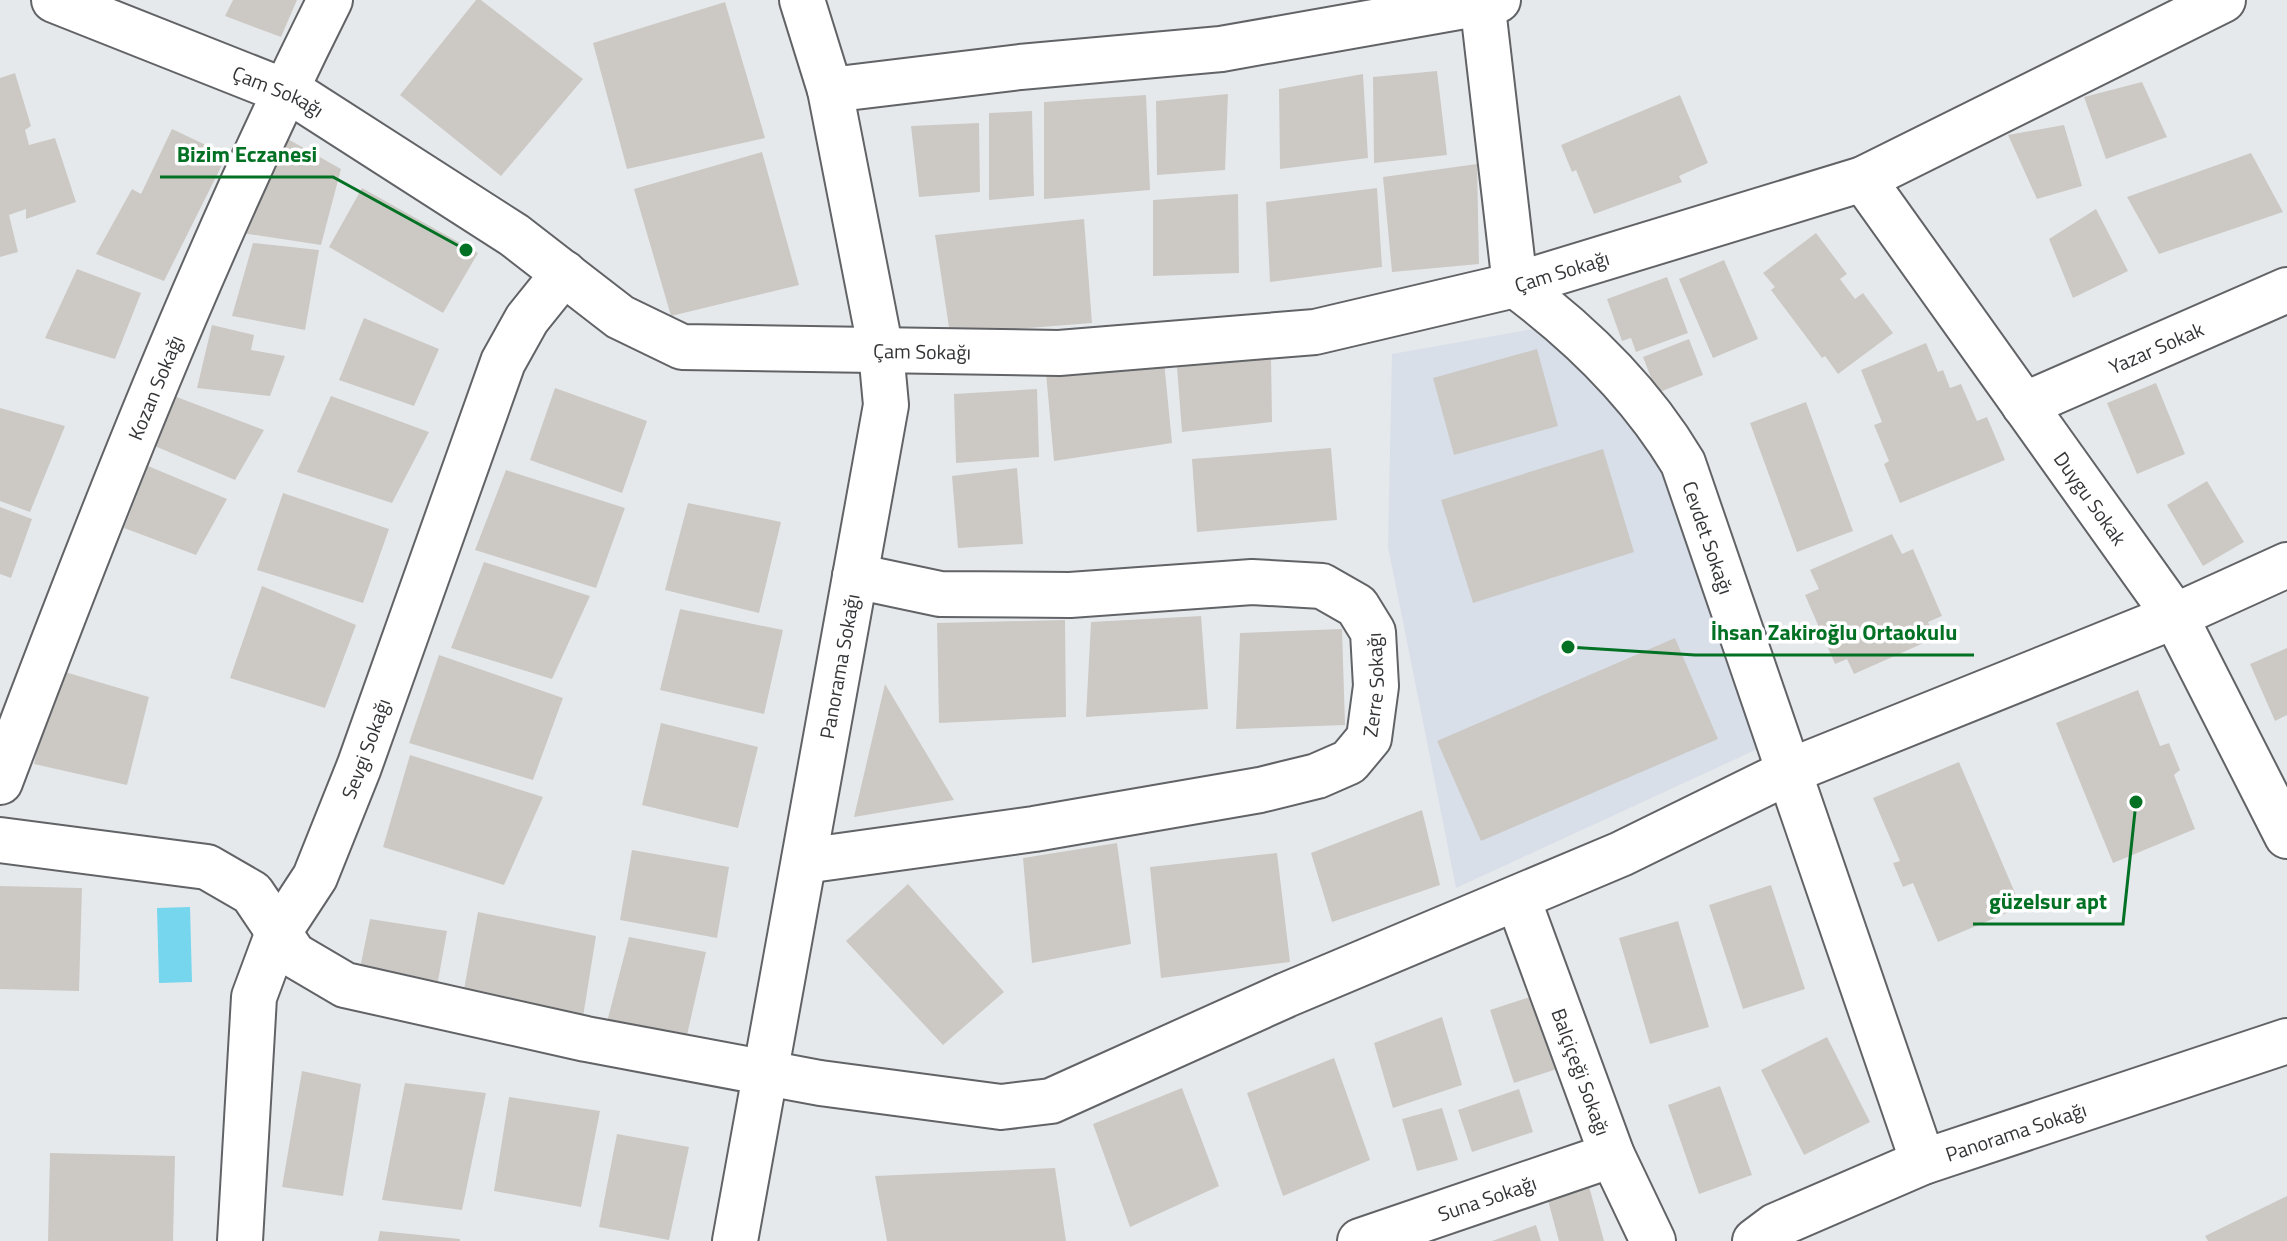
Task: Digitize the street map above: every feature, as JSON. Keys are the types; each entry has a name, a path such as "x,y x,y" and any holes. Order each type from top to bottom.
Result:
{"street":[{"name":"Çam Sokağı","path":"54,0 299,97 514,235 620,317 682,347 1059,353 1315,332 1515,285 1863,179 2223,0"},
{"name":"Kozan Sokağı","path":"0,782 153,387 284,91 330,0"},
{"name":"Panorama Sokağı","path":"735,1241 886,405 881,351 830,90 802,0"},
{"path":"830,90 1020,67 1221,49 1487,1 1515,285"},
{"name":"Duygu Sokak","path":"1863,179 2175,616 2287,836"},
{"name":"Sevgi Sokağı","path":"240,1241 254,997 277,935 315,877 359,767 503,362 527,319 564,273"},
{"name":"Cevdet Sokağı","path":"1515,285 1566,323 1604,361 1661,426 1683,463 1923,1162"},
{"name":"Yazar Sokak","path":"2024,405 2287,290"},
{"path":"0,840 207,867 252,893 277,935 294,955 345,985 586,1039 766,1073 1001,1107 1051,1101 1286,995 1621,854 1790,771 2175,616 2287,565"},
{"name":"Zerre Sokağı","path":"804,861 1034,829 1260,790 1317,776 1349,762 1369,738 1376,686 1373,632 1357,606 1322,586 1252,582 1070,595 940,594 855,576"},
{"name":"Balçiçeği Sokağı","path":"1518,899 1612,1155 1653,1241"},
{"name":"Panorama Sokağı","path":"1770,1236 1923,1162 2287,1041"},
{"name":"Suna Sokağı","path":"1360,1241 1612,1155"}],"shaded area":[{"path":"1550,326 1613,395 1677,495 1762,747 1456,888 1388,547 1392,354"}],"water":[{"path":"190,907 192,982 159,983 157,908"}],"building":[{"path":"233,0 297,0 281,37 225,16"},
{"path":"476,0 481,0 583,79 501,176 400,95"},
{"path":"725,2 765,138 627,169 593,43"},
{"path":"1437,71 1447,155 1374,163 1373,77"},
{"path":"15,73 31,126 25,130 29,145 55,138 76,202 26,219 26,209 9,215 18,252 0,257 0,78"},
{"path":"1363,74 1368,158 1280,169 1279,89"},
{"path":"2142,82 2167,137 2106,159 2084,97"},
{"path":"1228,94 1225,170 1157,175 1156,101"},
{"path":"1146,95 1150,190 1044,199 1044,102"},
{"path":"1680,95 1708,163 1679,176 1682,182 1594,214 1576,170 1572,172 1561,145"},
{"path":"1032,111 1034,196 989,200 989,113"},
{"path":"979,123 980,192 919,197 911,126"},
{"path":"2064,125 2082,186 2037,199 2008,135"},
{"path":"172,129 227,155 164,281 96,254 132,189 141,194"},
{"path":"286,138 341,169 321,245 242,233"},
{"path":"762,152 799,285 671,316 634,189"},
{"path":"2251,153 2283,212 2159,254 2127,197"},
{"path":"1477,164 1479,264 1392,272 1383,177"},
{"path":"362,188 478,253 443,313 329,247"},
{"path":"1377,188 1382,267 1270,282 1266,202"},
{"path":"1238,194 1239,273 1153,276 1153,200"},
{"path":"2096,209 2128,271 2073,298 2049,239"},
{"path":"1084,219 1092,323 950,334 935,235"},
{"path":"1816,233 1847,274 1840,279 1855,299 1863,293 1893,333 1838,374 1825,356 1822,358 1771,290 1775,287 1763,273"},
{"path":"253,243 319,250 305,330 232,316"},
{"path":"1724,260 1758,339 1713,358 1679,279"},
{"path":"77,269 141,293 115,359 45,338"},
{"path":"1667,277 1688,333 1636,352 1631,338 1622,341 1607,299"},
{"path":"364,318 439,349 414,406 339,380"},
{"path":"212,325 254,335 251,350 285,356 270,396 197,388"},
{"path":"1689,339 1703,375 1657,393 1643,357"},
{"path":"1926,343 1938,372 1943,370 1950,388 1961,384 1977,421 1987,417 2005,460 1900,503 1884,464 1889,461 1874,425 1882,422 1861,370"},
{"path":"1537,349 1558,426 1454,455 1433,378"},
{"path":"1271,356 1272,422 1182,432 1177,367"},
{"path":"1164,361 1172,443 1054,461 1046,373"},
{"path":"2156,383 2185,454 2137,474 2107,403"},
{"path":"555,388 647,421 622,493 530,460"},
{"path":"1037,389 1039,457 956,463 954,394"},
{"path":"174,396 264,430 235,480 150,444"},
{"path":"331,396 429,432 392,503 297,472"},
{"path":"1806,402 1853,531 1797,552 1750,423"},
{"path":"0,408 65,426 30,512 0,501"},
{"path":"1331,448 1337,520 1197,532 1192,459"},
{"path":"1603,449 1634,552 1473,603 1441,500"},
{"path":"148,466 227,499 196,555 124,528"},
{"path":"1017,468 1023,544 958,548 952,476"},
{"path":"506,470 625,508 596,588 475,550"},
{"path":"2207,481 2244,542 2203,566 2167,505"},
{"path":"283,493 389,529 363,603 257,570"},
{"path":"688,503 781,522 759,613 665,590"},
{"path":"0,507 32,519 11,578 0,574"},
{"path":"1892,534 1902,554 1913,549 1942,616 1928,622 1935,638 1854,674 1847,659 1835,664 1805,595 1819,589 1810,570"},
{"path":"484,562 590,596 552,679 451,648"},
{"path":"262,586 356,625 325,708 230,678"},
{"path":"680,609 783,630 764,714 660,690"},
{"path":"1201,616 1208,709 1086,717 1091,622"},
{"path":"1065,620 1066,717 939,723 937,623"},
{"path":"1342,629 1345,725 1236,729 1240,633"},
{"path":"1675,638 1718,739 1481,841 1437,741"},
{"path":"2287,648 2287,715 2275,721 2250,664"},
{"path":"439,655 563,698 533,780 409,743"},
{"path":"55,669 149,697 127,785 34,764"},
{"path":"885,684 954,800 854,817"},
{"path":"2138,690 2160,746 2169,743 2180,770 2174,775 2195,829 2113,863 2056,723"},
{"path":"661,723 758,747 738,828 642,805"},
{"path":"410,755 543,797 504,885 383,847"},
{"path":"1959,762 2021,907 1938,942 1913,883 1903,887 1893,863 1900,861 1873,798"},
{"path":"1422,810 1440,885 1332,922 1311,853"},
{"path":"1117,843 1131,944 1032,963 1023,858"},
{"path":"632,850 729,867 717,938 620,920"},
{"path":"1277,853 1290,962 1161,978 1150,867"},
{"path":"908,884 1004,992 943,1045 846,941"},
{"path":"1771,885 1805,989 1743,1009 1709,905"},
{"path":"0,886 82,888 79,991 0,989"},
{"path":"478,912 596,936 582,1023 461,1006"},
{"path":"370,919 447,931 438,981 359,973"},
{"path":"1678,921 1709,1027 1650,1044 1619,938"},
{"path":"629,937 706,952 687,1035 607,1022"},
{"path":"1536,995 1560,1068 1514,1083 1490,1010"},
{"path":"1442,1017 1462,1085 1393,1108 1374,1043"},
{"path":"1827,1037 1870,1122 1804,1155 1761,1070"},
{"path":"1334,1058 1370,1160 1283,1196 1247,1093"},
{"path":"302,1071 361,1084 343,1196 282,1187"},
{"path":"405,1083 486,1093 462,1210 382,1200"},
{"path":"1720,1086 1752,1175 1699,1194 1668,1105"},
{"path":"1182,1088 1219,1186 1130,1227 1093,1124"},
{"path":"1519,1089 1533,1132 1472,1152 1458,1110"},
{"path":"509,1097 600,1111 581,1207 494,1191"},
{"path":"1442,1108 1458,1160 1417,1171 1402,1119"},
{"path":"617,1134 689,1147 669,1240 599,1227"},
{"path":"50,1153 175,1156 173,1241 48,1241"},
{"path":"1055,1168 1066,1241 887,1241 875,1176"},
{"path":"1589,1186 1604,1241 1559,1241 1547,1197"},
{"path":"2287,1196 2287,1241 2208,1241 2205,1236"},
{"path":"1536,1225 1541,1241 1492,1241"},
{"path":"380,1231 460,1239 460,1241 378,1241"}],"place":[{"name":"Bizim Eczanesi","path":"466,250"},
{"name":"İhsan Zakiroğlu Ortaokulu","path":"1568,647"},
{"name":"güzelsur apt","path":"2136,802"}]}
